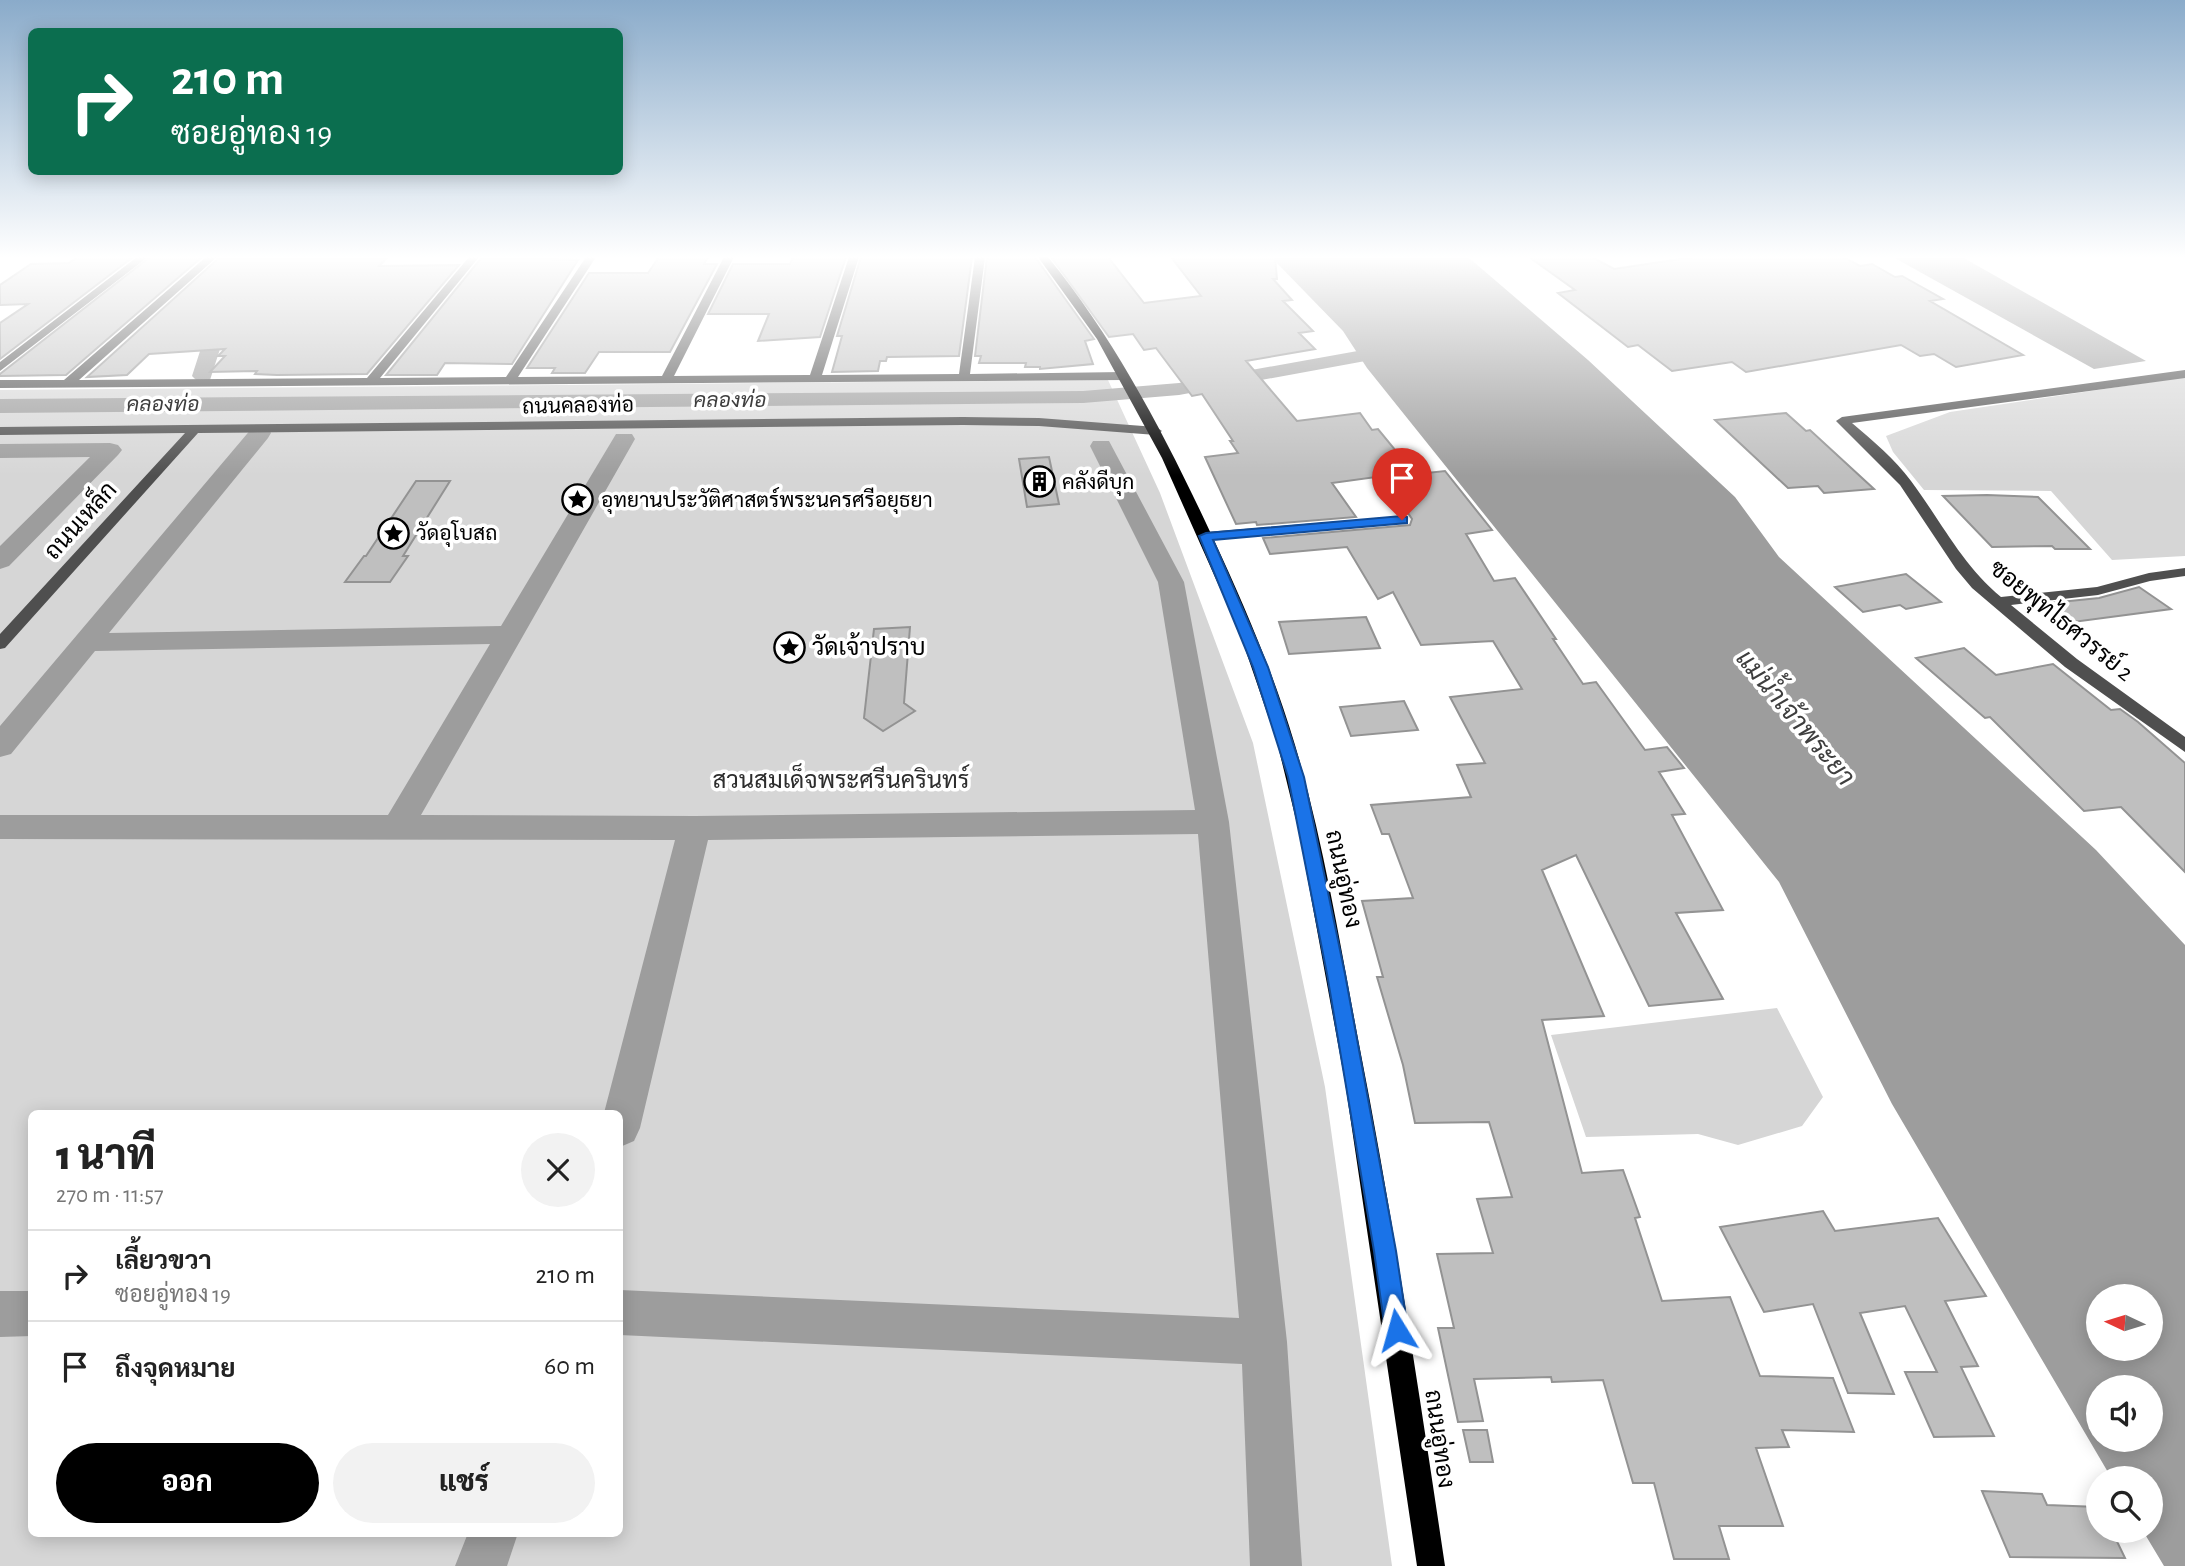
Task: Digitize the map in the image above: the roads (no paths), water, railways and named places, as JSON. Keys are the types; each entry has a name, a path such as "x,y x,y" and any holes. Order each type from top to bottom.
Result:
{"main road":[{"name":"ถนนอู่ทอง","path":"1096,330 1156,431 1206,536 1260,667 1296,777 1336,974 1385,1251 1431,1566"}],"street":[{"path":"0,368 49,330"},
{"path":"68,383 128,330"},
{"path":"371,381 413,330"},
{"path":"510,380 543,330"},
{"path":"666,379 691,330"},
{"path":"815,378 830,330"},
{"path":"964,377 970,330"},
{"name":"ซอยพุทไธศวรรย์ 2","path":"2185,374 1842,421 1868,443 1905,482 1961,566 1977,585 2071,663 2185,746"},
{"name":"ถนนคลองท่อ","path":"0,384 964,377 1125,379"},
{"name":"ถนนคลองท่อ","path":"0,431 963,421 1050,423 1156,431"},
{"name":"ถนนเหล็ก","path":"0,644 195,429"},
{"path":"1206,536 1402,520"},
{"path":"1999,602 2098,591 2149,577 2185,572"}],"water":[{"name":"แม่น้ำเจ้าพระยา","path":"1342,330 1553,330 1735,497 1779,557 2096,850 2185,945 2185,1566 2164,1566 2150,1543 2163,1543 2163,1466 2104,1466 2096,1452 2163,1452 2163,1375 2086,1375 2086,1435 1892,1104 1779,882 1367,368"},
{"path":"2024,330 2091,330 2146,361 2094,369"}],"waterway":[{"path":"203,376 217,330"},
{"name":"คลองท่อ","path":"0,406 1083,397 1179,389 1402,349"},
{"path":"86,642 260,433"},
{"path":"510,635 624,439"},
{"path":"1101,446 1171,582 1213,822"},
{"path":"0,451 110,450 0,561"},
{"path":"86,642 510,635"},
{"path":"398,827 510,635"},
{"path":"0,746 86,642"},
{"path":"695,828 1213,822"},
{"path":"1213,822 1264,1342"},
{"path":"0,827 695,828"},
{"path":"623,1116 695,828"},
{"path":"0,1314 28,1313"},
{"path":"623,1313 1264,1342"},
{"path":"1264,1342 1276,1566"},
{"path":"481,1566 492,1537"}],"place":[{"name":"คลังดีบุก","path":"1039,482"},
{"name":"อุทยานประวัติศาสตร์พระนครศรีอยุธยา","path":"578,500"},
{"name":"วัดอุโบสถ","path":"393,533"},
{"name":"วัดเจ้าปราบ","path":"789,648"}],"park label":[{"name":"สวนสมเด็จพระศรีนครินทร์","path":"841,781"}]}
